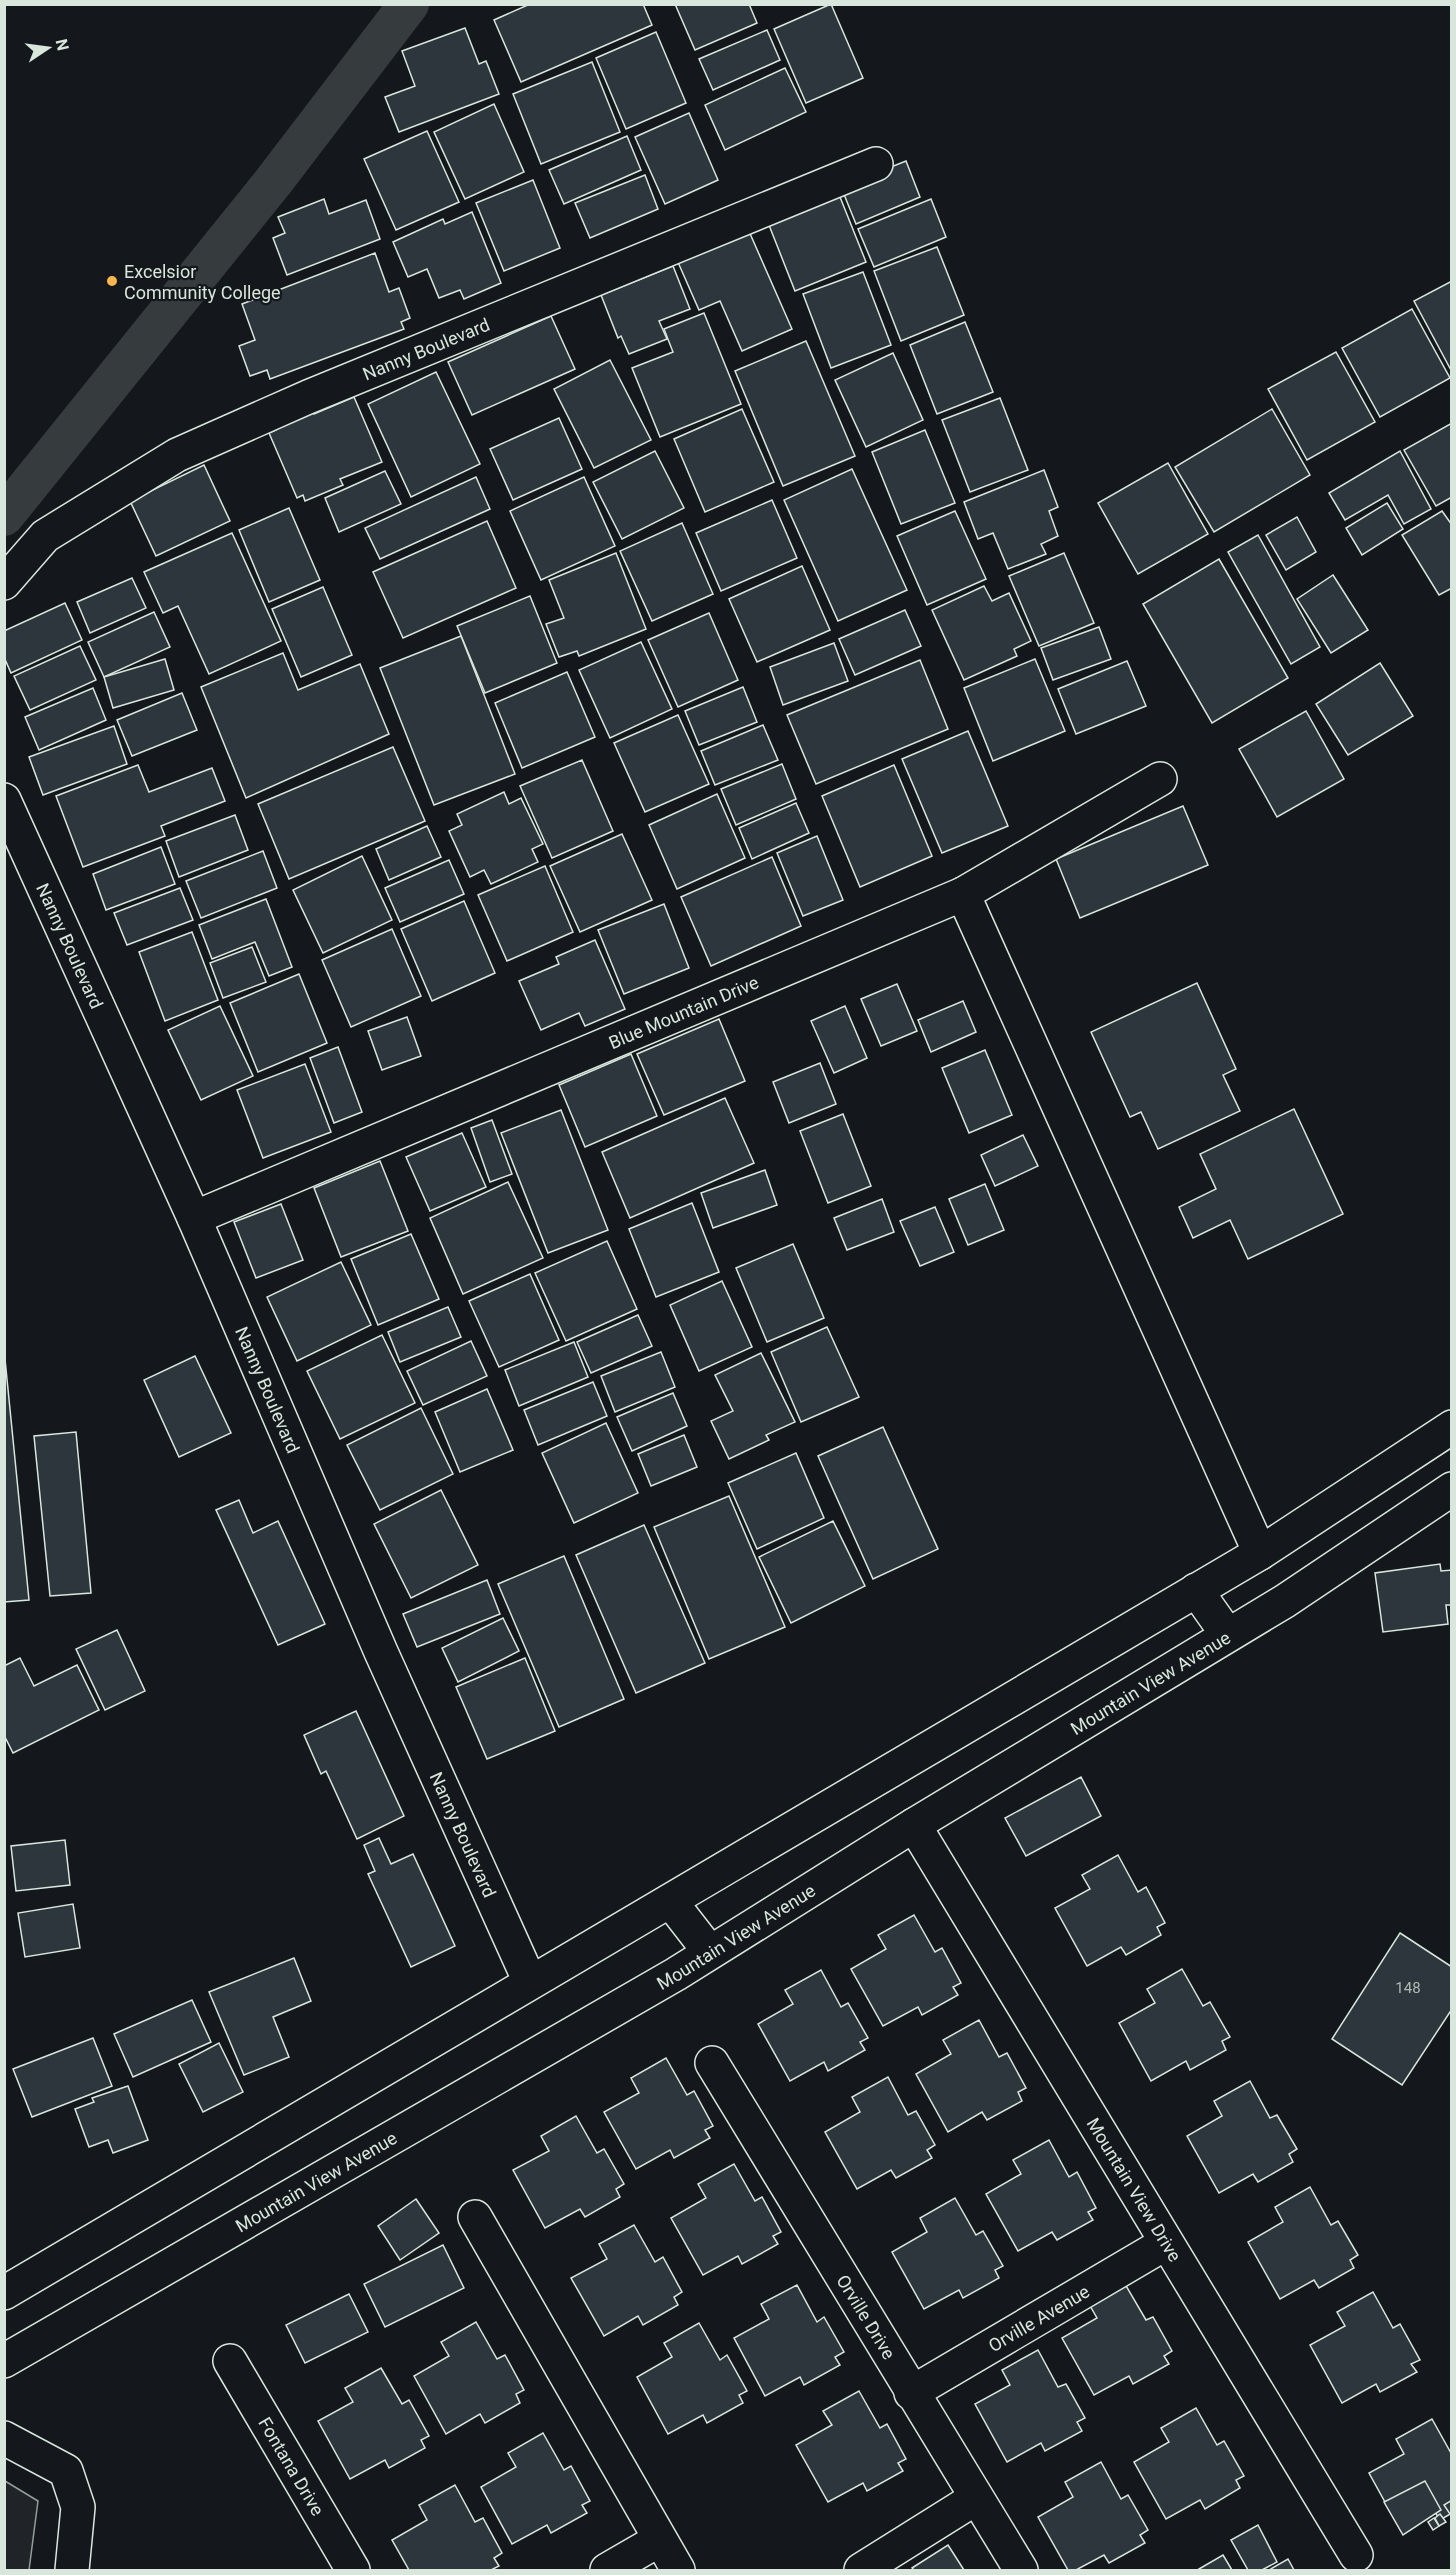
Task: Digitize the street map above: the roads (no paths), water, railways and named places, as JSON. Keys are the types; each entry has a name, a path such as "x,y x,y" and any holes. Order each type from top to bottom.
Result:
{"street":[{"name":"Nanny Boulevard","path":"4,583 45,536 177,455 308,397 876,164"},
{"name":"Blue Mountain Drive","path":"194,1218 963,894 1160,779"},
{"name":"Nanny Boulevard","path":"4,800 194,1218 381,1652 530,1982"},
{"path":"963,894 1260,1553"},
{"path":"4,2292 530,1982 671,1902 1260,1553 1452,1427"},
{"name":"Mountain View Avenue","path":"4,2361 676,1974 709,1951 1227,1634 1285,1601 1452,1489"},
{"path":"1196,1590 1227,1634"},
{"name":"Mountain View Drive","path":"915,1825 1356,2555"},
{"path":"671,1902 709,1951"},
{"name":"Orville Drive","path":"712,2063 1021,2571"},
{"path":"475,2217 678,2571"},
{"name":"Orville Avenue","path":"911,2393 1166,2243"},
{"name":"Fontana Drive","path":"230,2361 353,2571"},
{"path":"4,2438 66,2471 78,2507 72,2571"},
{"path":"861,2571 976,2498"},
{"path":"607,2571 659,2540"}],"waterway":[{"path":"4,516 273,182 409,4"}],"place":[{"name":"Excelsior Community College","path":"112,281"}]}
